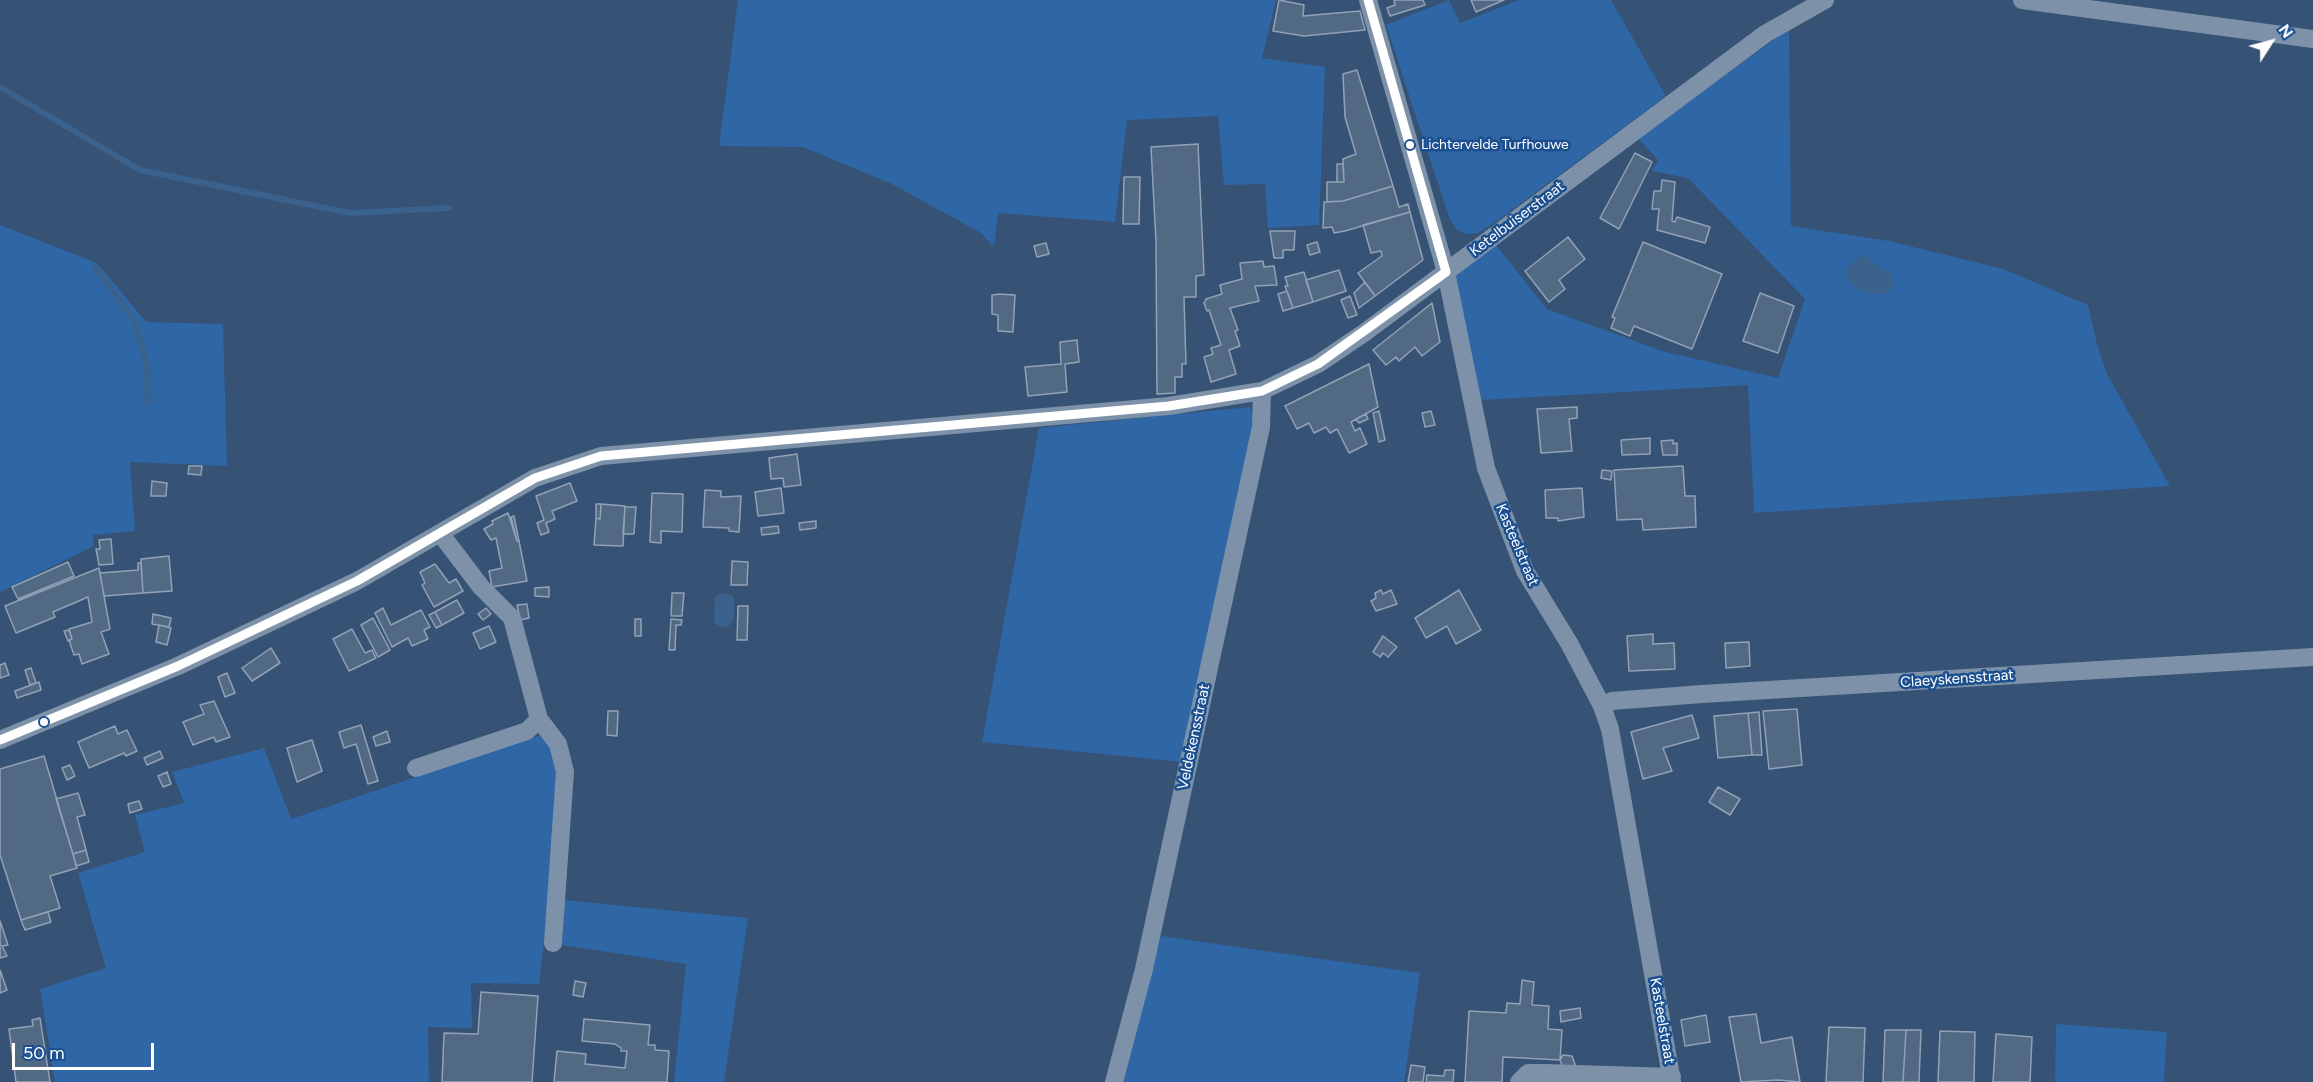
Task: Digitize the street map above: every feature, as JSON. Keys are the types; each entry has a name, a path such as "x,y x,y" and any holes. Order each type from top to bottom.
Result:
{"street":[{"name":"Kasteelstraat","path":"1368,0 1446,272 1486,468 1525,571 1569,643 1602,706 1618,763 1672,1080"},
{"name":"Ketelbuiserstraat","path":"0,740 178,666 357,581 535,478 601,456 1169,406 1219,400 1262,391 1318,364 1446,272 1764,34 1826,0"},
{"path":"2022,0 2313,39"},
{"name":"Veldekensstraat","path":"1114,1082 1144,969 1262,427 1262,391"},
{"path":"440,533 481,587 512,618 539,719 558,744 565,772 553,943"},
{"name":"Claeyskensstraat","path":"1602,706 1612,701 1702,694 2313,657"},
{"path":"416,768 527,731 539,719"},
{"path":"1519,1082 1528,1073 1545,1072 1672,1080"}],"shaded area":[{"path":"738,0 1276,0 1262,58 1325,67 1319,225 1268,228 1265,184 1224,185 1218,116 1127,120 1115,222 998,213 994,247 981,233 892,184 803,147 719,146"},
{"path":"1449,0 1460,23 1519,0 1611,0 1666,96 1497,221 1478,233 1466,234 1457,230 1449,217 1386,25"},
{"path":"1789,29 1791,226 1889,241 2003,269 2088,305 2107,374 2170,486 1754,513 1748,385 1481,400 1454,275 1496,245 1547,309 1662,351 1778,378 1805,299 1688,178 1652,171 1658,160 1638,138"},
{"path":"0,225 97,263 146,322 223,324 227,466 130,462 135,531 93,535 94,546 0,592"},
{"path":"1864,256 1891,274 1894,281 1893,288 1886,293 1872,294 1857,289 1847,278 1845,272 1855,259"},
{"path":"1250,407 1254,421 1182,762 982,742 1039,428"},
{"path":"721,593 731,594 734,599 734,619 728,627 719,626 714,622 715,597"},
{"path":"544,734 556,760 554,856 539,984 471,983 472,1028 428,1027 429,1082 55,1082 40,989 106,968 78,873 145,852 135,815 184,803 172,772 264,748 291,819"},
{"path":"564,900 748,918 724,1082 674,1082 686,964 562,945"},
{"path":"1161,936 1420,973 1404,1082 1123,1082"},
{"path":"2056,1024 2167,1032 2164,1082 2055,1082"}],"building":[{"path":"1279,0 1304,5 1303,16 1360,11 1365,30 1304,36 1273,31"},
{"path":"1394,0 1423,0 1425,5 1390,16 1387,8 1395,5"},
{"path":"1471,0 1504,0 1476,12"},
{"path":"1357,70 1393,186 1343,201 1327,202 1327,182 1344,182 1343,159 1356,154 1345,117 1343,74"},
{"path":"1198,144 1204,275 1196,276 1196,297 1184,297 1186,364 1182,364 1182,377 1175,377 1175,393 1157,394 1156,242 1151,147"},
{"path":"1635,153 1652,162 1619,229 1600,218"},
{"path":"1337,164 1343,164 1344,182 1337,182"},
{"path":"1124,177 1140,177 1139,224 1123,224"},
{"path":"1662,180 1675,182 1672,221 1675,222 1677,217 1710,227 1705,243 1657,230 1659,209 1652,209 1654,191 1661,191"},
{"path":"1393,186 1399,207 1408,204 1410,212 1345,231 1334,233 1332,227 1323,228 1324,202 1343,201"},
{"path":"1410,212 1423,260 1375,296 1358,273 1382,256 1381,251 1371,253 1363,225"},
{"path":"1270,231 1295,231 1294,250 1283,250 1283,258 1274,258"},
{"path":"1568,237 1585,259 1559,280 1565,289 1549,302 1525,271"},
{"path":"1317,242 1320,252 1310,255 1307,245"},
{"path":"1643,242 1722,274 1692,349 1634,326 1630,336 1611,328 1615,318 1612,317"},
{"path":"1046,243 1049,254 1037,257 1034,246"},
{"path":"1263,261 1264,267 1274,266 1277,285 1255,286 1259,301 1230,308 1238,330 1235,331 1240,346 1229,350 1236,374 1211,382 1204,357 1213,354 1211,348 1221,345 1209,310 1207,311 1204,303 1206,299 1222,294 1220,285 1242,279 1240,263"},
{"path":"1339,270 1346,291 1313,302 1306,280"},
{"path":"1304,272 1313,302 1293,308 1285,286 1288,286 1285,277"},
{"path":"1365,282 1375,296 1359,308 1354,293"},
{"path":"1287,291 1293,308 1283,311 1278,294"},
{"path":"1760,293 1794,306 1778,353 1743,341"},
{"path":"992,295 1015,295 1013,332 998,331 998,315 992,314"},
{"path":"1350,296 1357,315 1348,318 1341,300"},
{"path":"1432,303 1440,342 1422,356 1415,347 1399,361 1396,357 1386,365 1373,350"},
{"path":"1077,340 1079,362 1065,364 1067,392 1028,396 1025,367 1061,364 1060,342"},
{"path":"1369,364 1378,407 1351,422 1355,431 1360,428 1367,444 1349,453 1337,429 1330,433 1326,427 1314,433 1309,423 1297,429 1285,406"},
{"path":"1577,407 1577,418 1569,419 1572,451 1541,453 1537,409"},
{"path":"1379,411 1385,440 1379,442 1373,413"},
{"path":"1431,411 1435,425 1425,427 1422,413"},
{"path":"1366,414 1368,419 1359,423 1356,419"},
{"path":"1650,438 1650,454 1622,455 1621,440"},
{"path":"1673,440 1673,444 1677,443 1677,455 1663,455 1661,441"},
{"path":"797,454 801,485 784,487 783,478 771,479 769,458"},
{"path":"189,466 202,466 201,475 188,474"},
{"path":"1683,466 1685,496 1695,496 1696,527 1643,530 1642,519 1617,520 1614,470"},
{"path":"1602,470 1612,471 1611,480 1601,478"},
{"path":"152,481 167,483 166,496 151,496"},
{"path":"570,483 577,501 552,511 555,519 546,523 549,532 541,535 537,523 544,520 536,496"},
{"path":"781,488 784,513 758,516 755,492"},
{"path":"1582,488 1584,517 1558,521 1558,518 1546,518 1545,490"},
{"path":"705,490 721,491 721,497 741,496 739,532 729,531 729,528 703,527"},
{"path":"652,493 683,494 682,532 661,531 661,543 650,542"},
{"path":"596,504 601,504 600,519 596,518"},
{"path":"601,504 625,506 623,546 594,545 596,518 600,519"},
{"path":"625,507 636,507 634,534 623,534"},
{"path":"508,513 517,541 519,541 527,581 492,587 489,571 502,568 496,538 491,540 484,529 493,524 492,521"},
{"path":"514,516 519,541 517,541 511,517"},
{"path":"816,521 816,528 800,530 799,523"},
{"path":"778,526 779,533 762,535 761,528"},
{"path":"111,539 113,564 99,565 96,549 100,549 99,540"},
{"path":"169,556 172,591 143,593 141,559"},
{"path":"732,561 748,562 747,585 731,585"},
{"path":"68,562 74,576 18,599 12,587"},
{"path":"138,563 141,563 143,593 104,596 100,573 138,570"},
{"path":"435,564 449,583 456,579 463,591 434,607 422,585 425,583 420,572"},
{"path":"99,568 110,629 101,632 109,654 82,664 79,654 74,655 69,640 72,639 69,629 92,622 88,597 53,612 55,617 16,633 5,606"},
{"path":"549,587 549,597 535,596 535,588"},
{"path":"1381,590 1383,594 1391,590 1397,604 1376,611 1371,601 1376,598 1375,593"},
{"path":"1459,590 1481,630 1456,644 1447,626 1426,638 1415,618"},
{"path":"672,593 684,593 682,616 671,616"},
{"path":"457,600 464,613 442,625 435,612"},
{"path":"527,604 529,618 520,620 517,605"},
{"path":"738,606 748,606 747,640 737,640"},
{"path":"383,608 391,625 421,610 430,627 424,630 428,639 412,646 408,638 392,647 375,613"},
{"path":"486,608 491,614 483,620 478,614"},
{"path":"435,612 442,625 436,628 429,615"},
{"path":"153,614 171,618 169,627 152,624"},
{"path":"373,618 390,650 378,657 361,625"},
{"path":"635,619 641,619 641,636 635,636"},
{"path":"671,619 682,620 681,625 676,625 675,650 669,650"},
{"path":"159,625 171,628 167,645 156,642"},
{"path":"489,626 496,642 480,649 473,633"},
{"path":"352,629 365,653 372,650 376,658 349,671 333,639"},
{"path":"69,630 72,639 68,641 64,631"},
{"path":"1653,634 1653,644 1674,643 1675,669 1629,671 1627,636"},
{"path":"1383,636 1397,647 1388,657 1383,653 1380,657 1373,652"},
{"path":"1749,642 1750,666 1726,668 1725,643"},
{"path":"271,648 280,663 252,681 242,668"},
{"path":"5,663 9,675 0,678 0,665"},
{"path":"31,668 36,683 30,685 25,670"},
{"path":"227,673 235,693 225,697 218,677"},
{"path":"39,682 41,690 17,698 15,691"},
{"path":"214,701 230,737 216,742 214,737 193,745 183,722 204,714 200,705"},
{"path":"1797,709 1802,765 1769,769 1763,711"},
{"path":"608,711 618,711 617,736 607,735"},
{"path":"1759,712 1762,755 1752,755 1748,713"},
{"path":"1748,713 1752,755 1718,758 1714,716"},
{"path":"1692,715 1699,738 1663,748 1672,771 1643,779 1631,732"},
{"path":"361,725 378,781 368,784 356,744 344,748 339,732"},
{"path":"115,726 118,734 127,730 137,751 126,756 124,753 89,768 78,742"},
{"path":"387,731 390,742 376,746 373,737"},
{"path":"312,740 322,771 297,782 287,748"},
{"path":"160,751 163,758 147,765 144,758"},
{"path":"44,756 77,868 50,876 60,908 21,920 0,855 0,769"},
{"path":"70,765 75,776 67,780 62,768"},
{"path":"167,772 171,784 163,787 158,776"},
{"path":"1718,787 1740,799 1730,815 1709,802"},
{"path":"78,793 85,815 77,817 86,850 73,854 56,799"},
{"path":"139,801 142,809 130,813 128,804"},
{"path":"86,850 89,862 76,866 73,854"},
{"path":"48,912 51,922 25,930 21,920"},
{"path":"0,921 8,945 2,946 7,956 0,958"},
{"path":"0,970 7,990 0,993"},
{"path":"1522,980 1534,982 1532,1005 1549,1006 1548,1029 1562,1030 1560,1060 1503,1057 1502,1082 1465,1082 1469,1011 1506,1013 1507,1003 1520,1004"},
{"path":"575,981 586,983 583,997 573,995"},
{"path":"481,992 538,996 532,1082 442,1082 444,1033 478,1034"},
{"path":"1580,1008 1581,1018 1561,1022 1560,1011"},
{"path":"1756,1014 1761,1043 1792,1037 1800,1082 1779,1080 1741,1082 1729,1017"},
{"path":"1706,1015 1710,1042 1685,1046 1681,1020"},
{"path":"40,1018 50,1082 16,1082 9,1029 33,1026 32,1020"},
{"path":"584,1019 650,1025 648,1045 655,1045 655,1050 669,1051 667,1082 554,1082 557,1051 586,1054 585,1064 625,1068 627,1051 621,1051 621,1048 615,1044 582,1041"},
{"path":"1829,1027 1865,1028 1863,1082 1826,1082"},
{"path":"1885,1030 1906,1030 1903,1082 1883,1082"},
{"path":"1906,1030 1921,1030 1919,1082 1903,1082"},
{"path":"1940,1031 1975,1032 1974,1082 1938,1082"},
{"path":"1996,1034 2032,1037 2030,1082 1993,1082"},
{"path":"1563,1055 1572,1056 1576,1067 1564,1070 1560,1060"},
{"path":"1411,1065 1425,1067 1423,1082 1408,1082"},
{"path":"1445,1070 1454,1070 1453,1082 1426,1082 1427,1075 1444,1076"}],"waterway":[{"path":"0,87 140,170 350,213 449,208"},
{"path":"95,267 133,319 147,363 148,403"}],"transit line":[{"path":"1368,0 1446,272"},
{"path":"0,740 178,666 357,581 535,478 601,456 1169,406 1262,391 1318,364 1446,272"}],"place":[{"name":"Lichtervelde Turfhouwe","path":"1410,145"}]}
